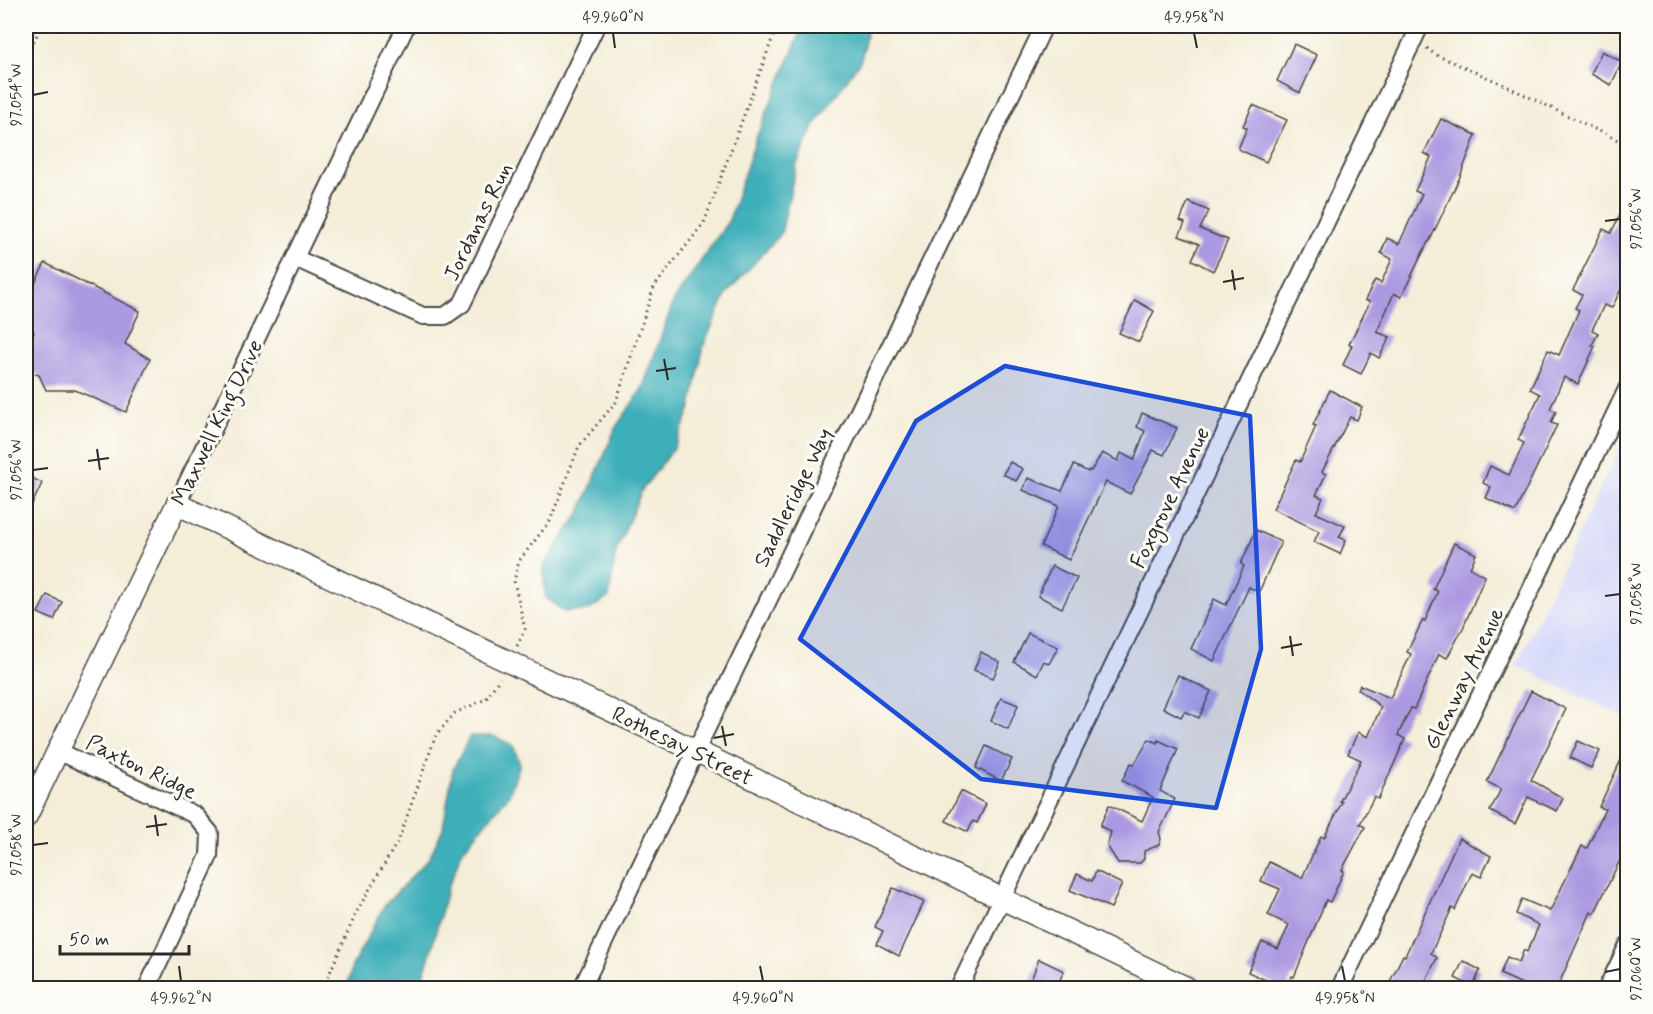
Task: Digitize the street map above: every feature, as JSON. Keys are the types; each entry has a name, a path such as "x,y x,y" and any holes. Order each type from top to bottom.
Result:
{"street":[{"name":"Maxwell King Drive","path":"26,817 406,26"},
{"name":"Jordanas Run","path":"295,258 423,316 445,316 462,304 596,26"},
{"name":"Saddleridge Way","path":"582,988 1044,26"},
{"name":"Foxgrove Avenue","path":"959,988 1417,32"},
{"name":"Glenway Avenue","path":"1340,988 1628,387"},
{"name":"Rothesay Street","path":"177,504 1187,988"},
{"name":"Paxton Ridge","path":"58,751 195,815 210,833 209,856 147,988"},
{"path":"1606,988 1628,945"}],"path":[{"path":"26,58 41,26"},
{"path":"323,988 358,909 399,839 436,735 455,712 486,699 509,662 525,629 514,581 519,561 550,521 579,446 616,402 654,287 704,223 777,26"},
{"path":"1417,32 1434,54 1498,81 1628,145"}],"highlighted area":[{"path":"1005,366 1250,416 1261,649 1216,808 981,779 800,639 916,421"}],"shaded area":[{"path":"1627,432 1627,719 1516,665"}],"water":[{"path":"803,26 868,26 861,60 815,125 796,166 781,234 727,293 704,344 691,408 674,448 642,490 616,552 609,597 589,610 564,612 545,597 543,567 579,514 616,427 643,387 674,300 729,220 756,138"},
{"path":"470,736 493,736 513,745 520,764 509,795 463,850 447,890 428,962 418,988 347,988 352,966 385,905 429,858 443,828 453,769"}],"building":[{"path":"1294,44 1317,55 1300,93 1277,81"},
{"path":"1602,51 1622,62 1611,85 1591,74"},
{"path":"1253,105 1287,120 1266,162 1238,149 1247,128 1243,126"},
{"path":"1441,119 1476,135 1459,179 1429,242 1401,297 1394,293 1377,332 1390,337 1379,358 1371,353 1361,374 1343,365 1352,345 1349,344 1370,302 1365,300 1375,280 1381,283 1392,259 1381,253 1387,238 1399,244 1422,194 1415,191 1431,157 1424,153"},
{"path":"1628,198 1628,274 1612,308 1604,305 1592,330 1598,333 1592,345 1595,346 1578,384 1564,377 1550,409 1556,411 1551,423 1557,425 1515,512 1486,498 1491,487 1483,483 1490,466 1509,475 1524,443 1518,440 1540,394 1530,389 1548,350 1559,355 1579,310 1575,308 1582,295 1573,290 1603,229 1611,233"},
{"path":"1188,202 1209,211 1200,229 1228,240 1213,271 1192,260 1199,244 1179,236 1185,223 1180,221"},
{"path":"45,263 140,311 125,344 150,359 126,412 75,390 46,390 39,375 32,373 33,365 26,359 26,350 34,332 26,328 26,301"},
{"path":"1135,300 1154,311 1139,342 1119,333"},
{"path":"1330,390 1362,407 1357,420 1350,417 1322,472 1326,474 1316,495 1323,498 1316,513 1345,526 1339,537 1346,540 1340,554 1314,542 1319,531 1273,509 1296,460 1300,462 1316,426 1313,425"},
{"path":"1142,413 1177,428 1164,455 1153,450 1130,494 1106,482 1069,560 1041,546 1059,506 1023,490 1028,478 1062,491 1074,465 1088,472 1091,471 1102,453 1118,461 1121,453 1134,460 1145,431 1137,427"},
{"path":"1010,462 1023,469 1016,481 1003,474"},
{"path":"26,475 42,483 26,517"},
{"path":"1256,530 1281,542 1259,592 1249,587 1214,661 1191,649 1214,599 1226,605 1244,566 1241,564"},
{"path":"1454,543 1476,554 1470,568 1485,576 1463,628 1447,658 1439,654 1414,709 1411,708 1398,735 1405,739 1385,784 1378,799 1374,797 1360,824 1365,827 1342,870 1344,871 1330,902 1326,900 1294,977 1292,976 1287,988 1283,988 1248,972 1262,942 1278,949 1289,925 1268,915 1280,889 1261,881 1269,862 1302,878 1361,760 1348,754 1358,732 1368,737 1381,707 1358,689 1360,685 1390,698 1411,654 1407,652 1423,620 1425,621 1438,591 1433,589"},
{"path":"1052,566 1077,578 1062,608 1038,596"},
{"path":"47,595 62,602 54,620 38,613"},
{"path":"1028,633 1058,647 1049,664 1044,661 1037,675 1014,662"},
{"path":"981,652 1000,662 993,678 974,670"},
{"path":"1178,675 1211,691 1199,718 1186,712 1181,717 1163,708"},
{"path":"1531,691 1566,709 1531,780 1563,798 1557,811 1528,797 1515,824 1490,811 1501,789 1487,782"},
{"path":"1001,698 1018,705 1008,729 991,721"},
{"path":"1149,739 1157,743 1158,740 1178,749 1160,791 1175,799 1159,832 1161,839 1159,845 1144,851 1144,859 1140,863 1118,863 1107,846 1111,832 1100,826 1109,805 1142,821 1153,797 1122,781 1131,763 1134,765"},
{"path":"1578,741 1600,751 1591,768 1570,758"},
{"path":"1628,745 1628,861 1621,858 1594,914 1591,912 1557,988 1531,988 1500,974 1507,957 1519,962 1524,950 1527,952 1539,925 1516,914 1522,899 1550,911 1582,846 1587,848 1605,809 1599,807"},
{"path":"986,746 1012,759 1001,781 976,768"},
{"path":"961,791 986,804 977,823 973,821 968,832 946,821"},
{"path":"1459,838 1491,856 1481,877 1472,873 1455,910 1452,908 1431,953 1437,958 1422,988 1387,988 1403,955 1405,956"},
{"path":"1096,871 1122,884 1111,908 1070,890 1077,874 1092,881"},
{"path":"893,888 924,902 899,956 877,944 883,931 875,927"},
{"path":"1039,959 1064,971 1056,988 1028,988"},
{"path":"1463,961 1480,970 1473,987 1455,978"}]}
